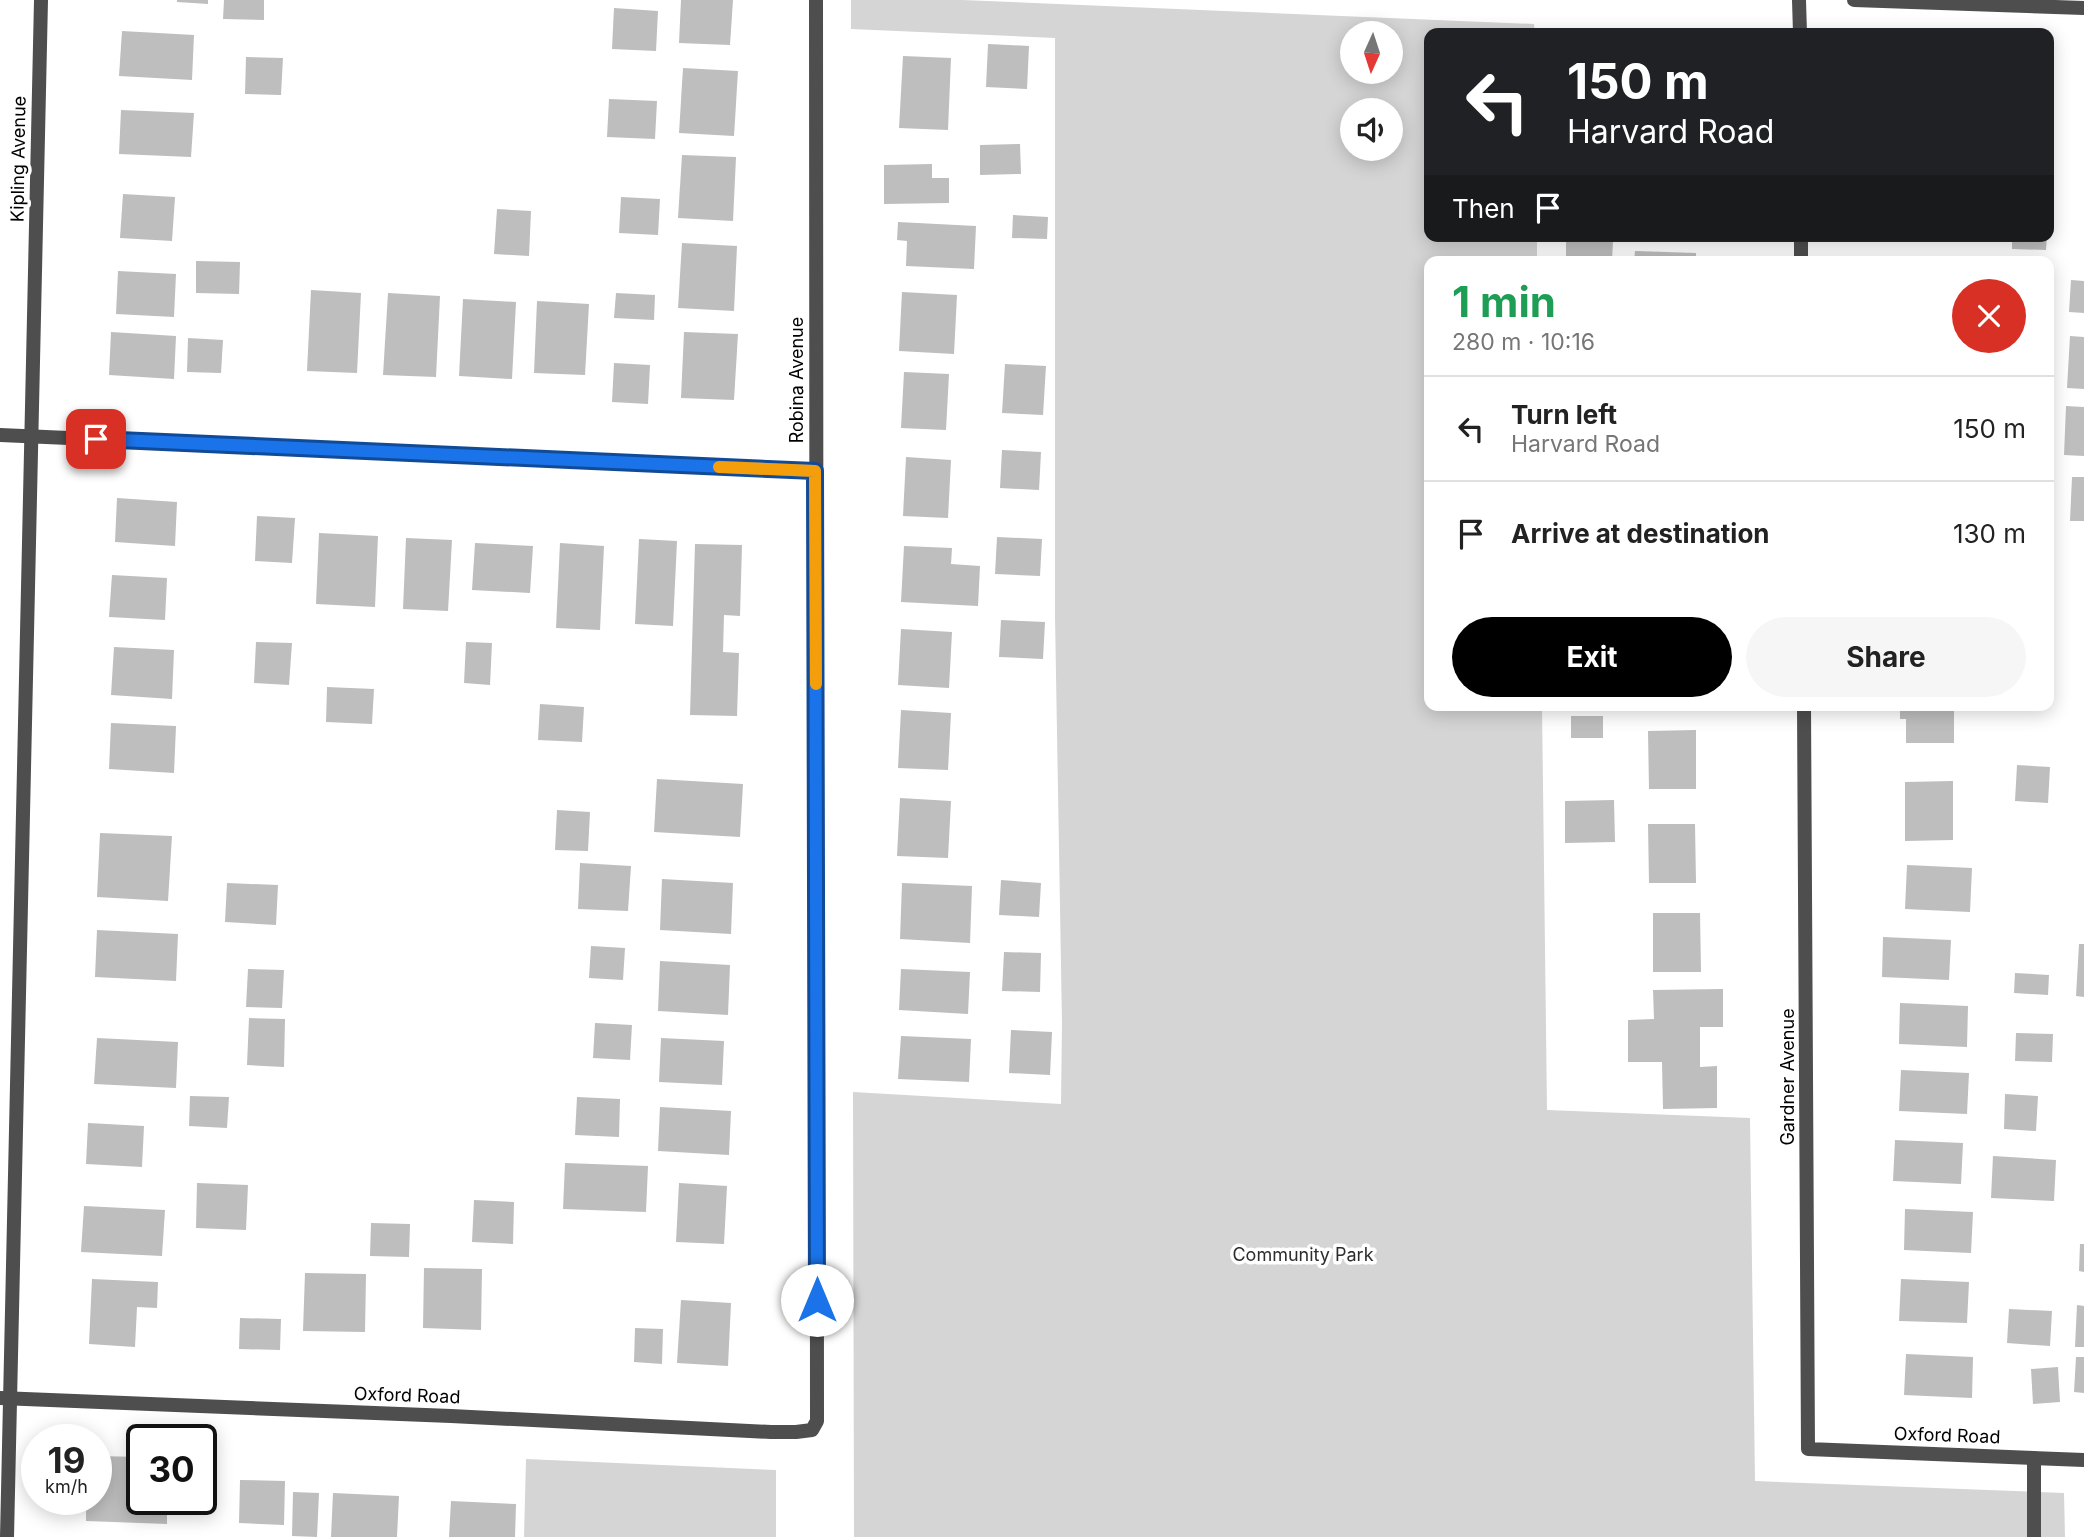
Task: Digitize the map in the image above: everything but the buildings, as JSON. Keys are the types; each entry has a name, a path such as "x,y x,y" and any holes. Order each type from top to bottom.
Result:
{"street":[{"name":"Kipling Avenue","path":"7,1537 5,1398 32,436 41,0"},
{"name":"Robina Avenue","path":"811,1430 817,1421 818,1397 816,0"},
{"path":"1799,0 1800,28"},
{"path":"1854,0 2084,8"},
{"path":"0,435 815,471"},
{"name":"Gardner Avenue","path":"1804,711 1808,1450"},
{"name":"Oxford Road","path":"5,1398 771,1432 811,1430"},
{"name":"Oxford Road","path":"1808,1450 2084,1460"},
{"path":"2034,1458 2034,1537"}],"green space":[{"name":"Community Park","path":"851,0 962,0 1534,24 1534,28 1424,28 1424,242 1537,242 1537,256 1424,256 1424,711 1542,711 1547,1110 1750,1118 1755,1481 2064,1493 2065,1537 854,1537 853,1092 1061,1104 1055,616 1055,38 851,29"},
{"path":"526,1459 776,1470 776,1537 524,1537"}],"slow traffic":[{"path":"719,467 815,471 816,684"}],"route":[{"path":"96,439 815,471 817,1300"}]}
